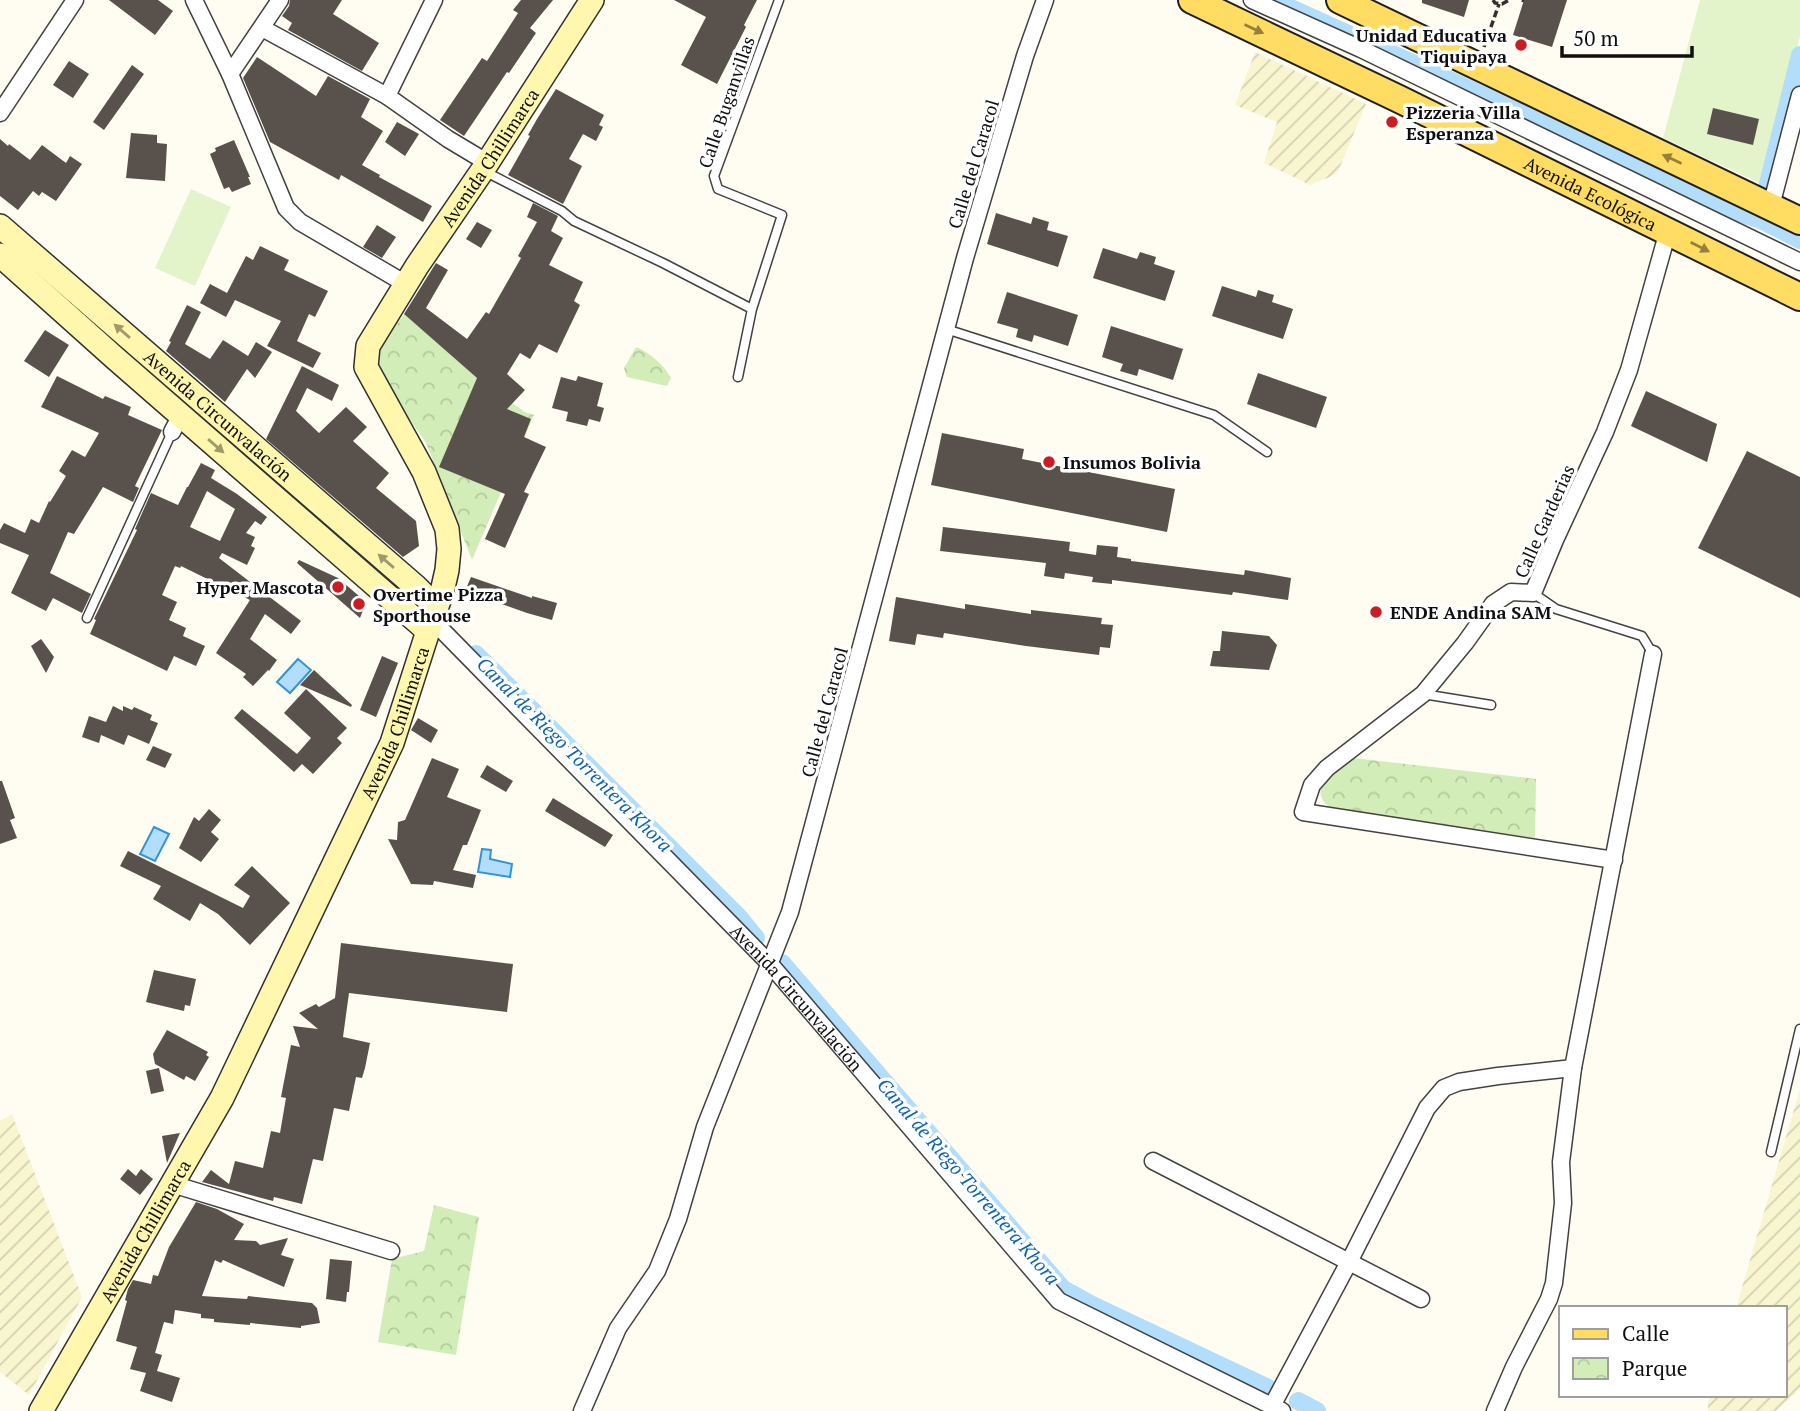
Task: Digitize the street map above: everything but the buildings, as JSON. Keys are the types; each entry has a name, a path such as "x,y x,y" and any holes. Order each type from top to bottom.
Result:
{"main road":[{"name":"Avenida Chillimarca","path":"41,1411 222,1098 378,774 442,592 449,549 447,529 424,472 366,368 368,346 593,0"},
{"name":"Avenida Ecológica","path":"1192,0 1800,297"},
{"path":"1340,0 1800,221"},
{"name":"Avenida Circunvalación","path":"0,226 415,586 432,619"},
{"name":"Avenida Circunvalación","path":"0,254 115,358 176,423 432,619"}],"street":[{"path":"0,113 75,0"},
{"path":"229,74 280,0"},
{"path":"387,96 435,0"},
{"name":"Calle del Caracol","path":"582,1411 618,1328 657,1271 678,1219 705,1127 790,912 965,258 1045,0"},
{"path":"1252,0 1361,49 1800,262"},
{"path":"195,1 291,215 406,284"},
{"path":"262,28 387,96 485,167"},
{"path":"1771,206 1800,95"},
{"name":"Calle Garderias","path":"1614,860 1303,812 1312,785 1327,768 1423,694 1493,604 1511,592 1533,593 1605,432 1629,370 1668,231"},
{"name":"Avenida Circunvalación","path":"432,619 770,964 1059,1301 1277,1409"},
{"path":"1495,1411 1549,1299 1554,1283 1563,1203 1560,1162 1573,1068 1653,654"},
{"path":"1277,1409 1427,1108 1444,1088 1459,1082 1573,1068"},
{"path":"1153,1161 1421,1299"},
{"path":"172,1184 391,1251"}],"lane":[{"name":"Calle Buganvillas","path":"738,377 752,309 782,215 718,189 713,176 779,0"},
{"path":"485,167 574,220 752,309"},
{"path":"946,329 1214,415 1266,452"},
{"path":"87,618 176,423"},
{"path":"1533,593 1556,609 1642,636 1653,654"},
{"path":"1423,694 1491,705"},
{"path":"1771,1152 1800,1029"}],"path":[{"path":"1493,0 1499,4 1505,4 1509,0"},
{"path":"1482,52 1499,4"}],"shaded area":[{"path":"1255,52 1366,104 1337,174 1310,185 1264,163 1277,122 1235,105"},
{"path":"1800,1089 1800,1389 1776,1411 1708,1411 1709,1397 1786,1397 1786,1306 1737,1306"},
{"path":"12,1114 82,1297 29,1395 0,1372 0,1121"}],"green space":[{"path":"1700,0 1800,0 1800,36 1764,185 1663,138"},
{"path":"191,189 231,207 195,286 155,268"},
{"path":"404,314 477,378 525,412 534,415 472,560 426,443 387,386 379,365 381,345"},
{"path":"636,347 665,369 671,378 667,386 627,377 624,368"},
{"path":"1354,758 1536,779 1535,838 1334,810 1325,803 1321,788 1332,774"},
{"path":"434,1205 479,1217 456,1355 378,1342 392,1259 424,1251"}],"water":[{"path":"298,659 311,670 290,693 277,682"},
{"path":"154,827 169,834 155,861 140,854"},
{"path":"482,849 491,850 490,859 512,864 510,877 478,872"}],"waterway":[{"name":"Canal de Riego Torrentera Khora","path":"1273,0 1724,209 1759,219 1800,240"},
{"name":"Canal de Riego Torrentera Khora","path":"1767,188 1800,55"},
{"name":"Canal de Riego Torrentera Khora","path":"476,654 738,916 756,938"},
{"name":"Canal de Riego Torrentera Khora","path":"782,963 1063,1289 1268,1388"},
{"name":"Canal de Riego Torrentera Khora","path":"1298,1401 1317,1411"}],"place":[{"name":"Unidad Educativa Tiquipaya","path":"1521,45"},
{"name":"Pizzeria Villa Esperanza","path":"1392,122"},
{"name":"Insumos Bolivia","path":"1049,462"},
{"name":"Hyper Mascota","path":"338,587"},
{"name":"Overtime Pizza Sporthouse","path":"359,604"},
{"name":"ENDE Andina SAM","path":"1376,612"}]}
